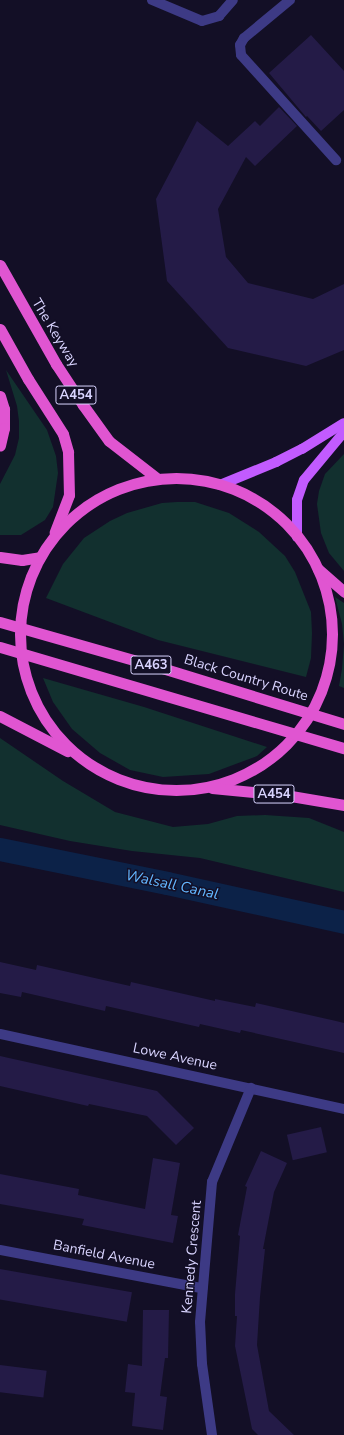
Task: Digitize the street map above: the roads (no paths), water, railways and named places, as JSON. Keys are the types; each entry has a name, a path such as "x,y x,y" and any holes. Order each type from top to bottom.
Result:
{"highway":[{"name":"The Keyway","path":"0,265 52,358 109,441 158,479"},
{"name":"A454","path":"0,329 63,434 68,452 69,495 52,538"},
{"path":"0,396 4,410 4,428 0,446"},
{"path":"0,716 80,758 105,773 142,786 165,790 203,788 231,780 263,764 282,748 299,729 309,714 322,687 331,649 329,609 316,567 297,537 279,517 260,503 241,493 220,485 187,479 158,479 130,485 106,494 84,508 68,521 52,538 31,575 21,614 20,638 22,659 26,677 34,699 47,722 60,739 80,758"},
{"path":"0,557 22,560 40,557"},
{"path":"316,567 344,592"},
{"name":"Black Country Route","path":"0,622 237,691 340,723"},
{"name":"A463","path":"0,647 344,748"},
{"name":"A454","path":"203,788 285,795 344,806"}],"main road":[{"path":"220,485 276,462 302,449 344,423"},
{"path":"297,537 296,500 304,480 344,432"}],"street":[{"path":"152,0 202,21 219,16 233,0"},
{"path":"290,0 244,38 240,45 241,55 336,160"},
{"name":"Lowe Avenue","path":"0,1034 344,1109"},
{"name":"Kennedy Crescent","path":"212,1435 202,1364 200,1322 212,1182 251,1088"},
{"name":"Banfield Avenue","path":"0,1250 202,1288"}],"waterway":[{"name":"Walsall Canal","path":"0,849 167,883 344,922"}]}
